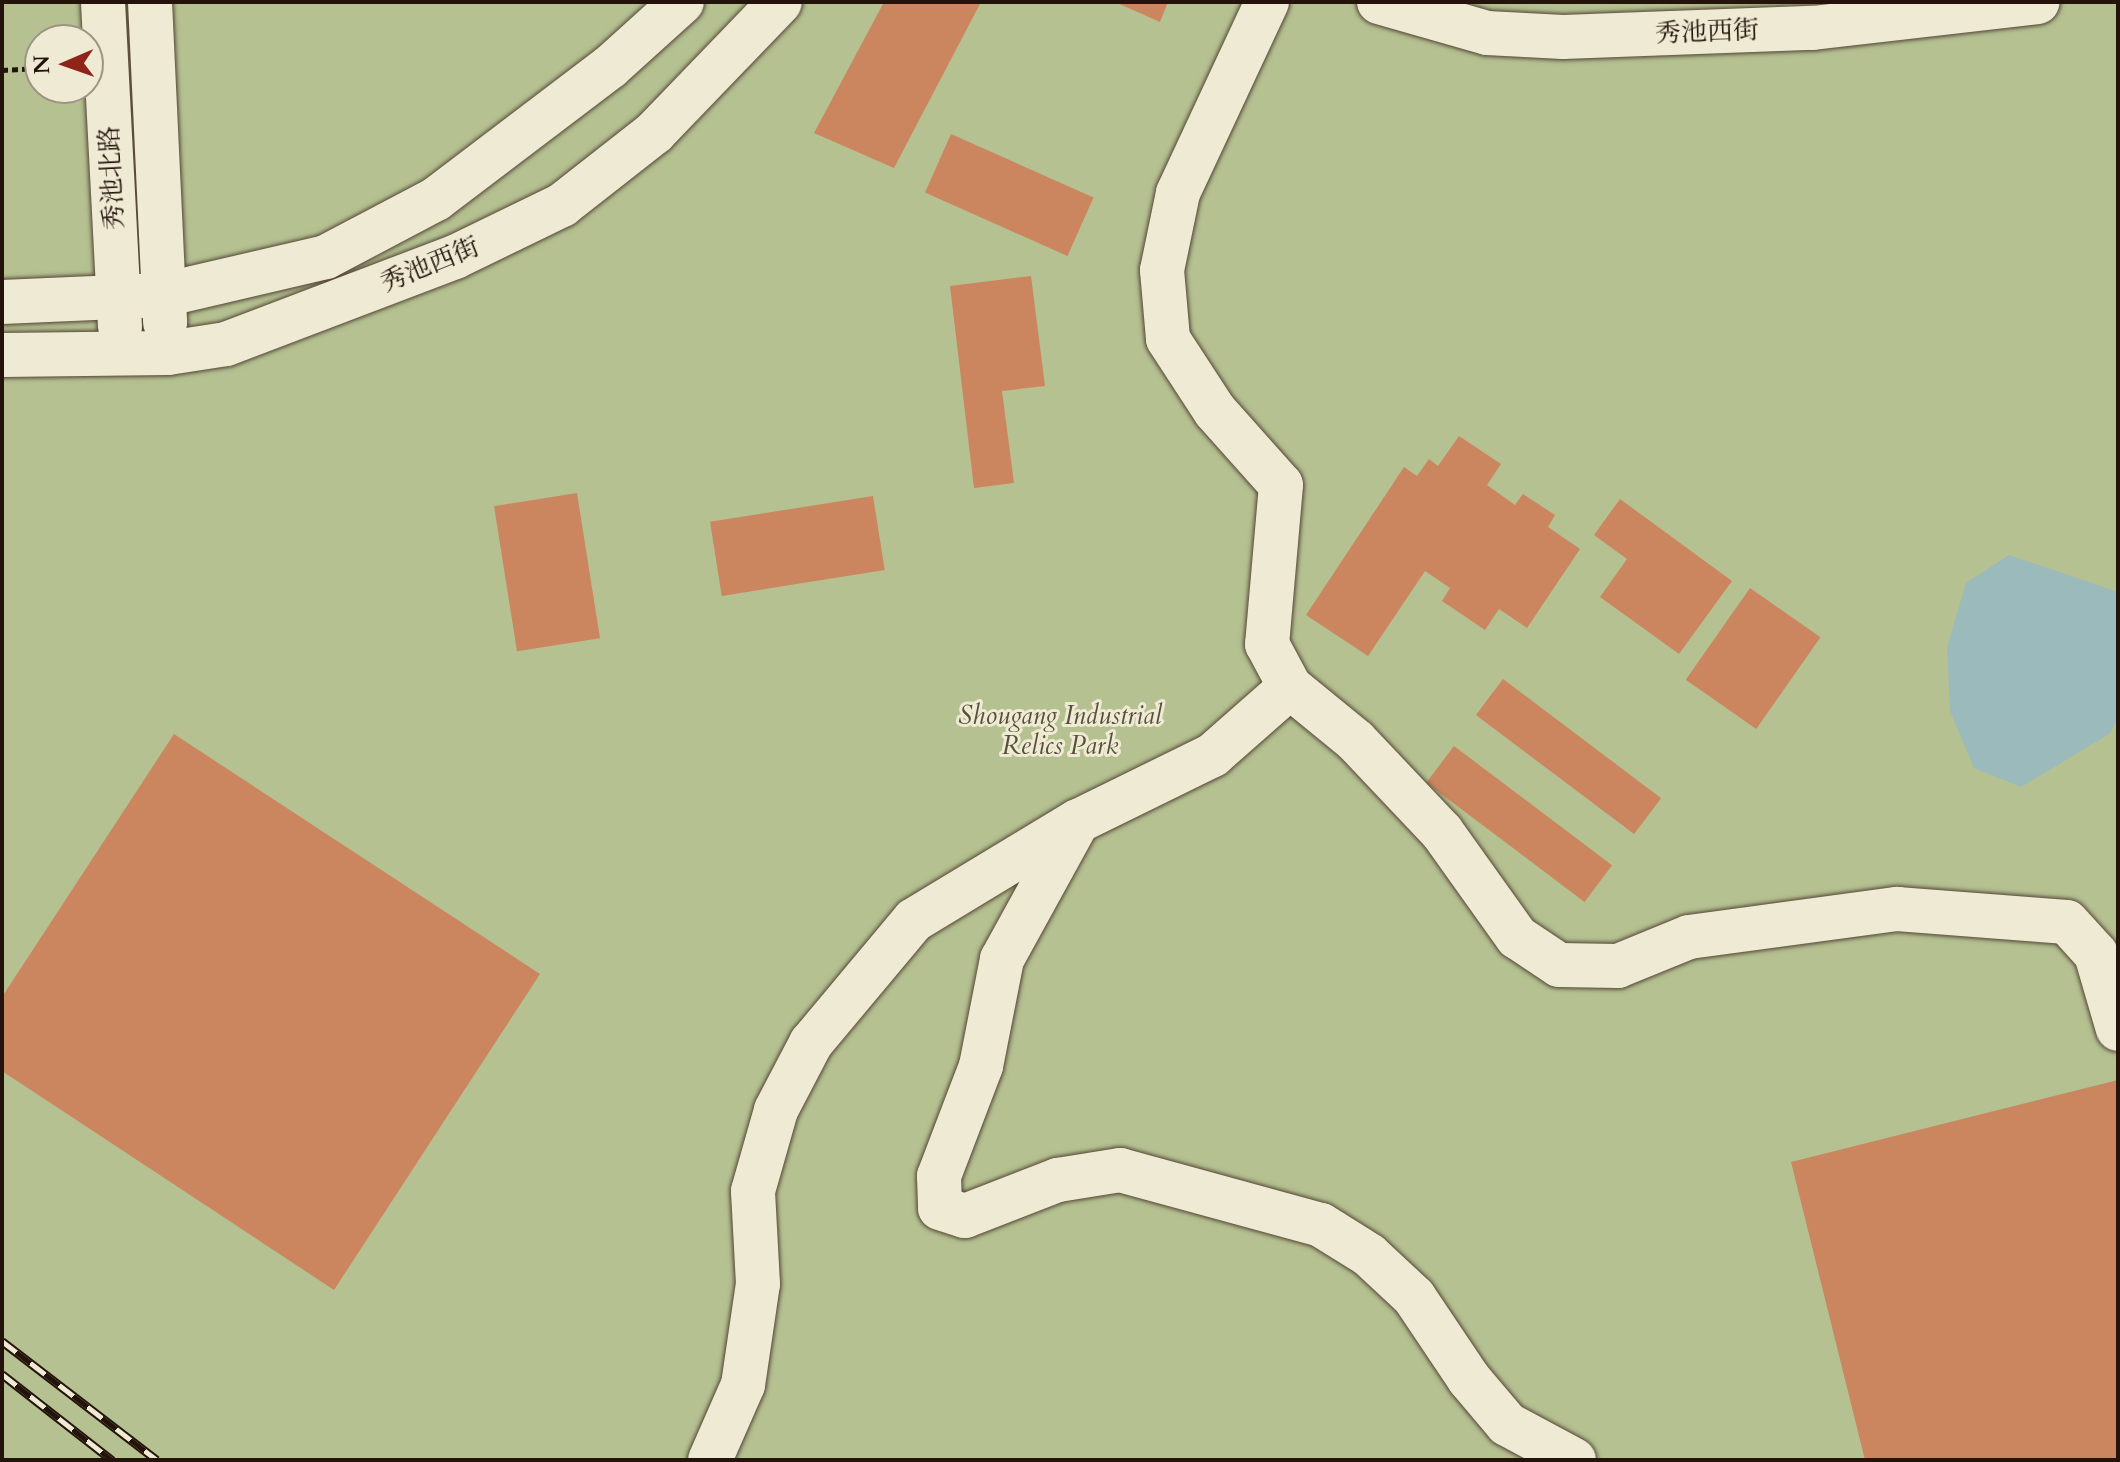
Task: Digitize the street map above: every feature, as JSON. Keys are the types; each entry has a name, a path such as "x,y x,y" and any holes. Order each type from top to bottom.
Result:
{"street":[{"name":"秀池北路","path":"103,2 123,353"},
{"name":"秀池北路","path":"150,2 168,353"},
{"name":"秀池西街","path":"2,302 163,295 326,257 436,199 610,67 682,2"},
{"name":"秀池西街","path":"2,355 168,353 226,344 455,257 562,205 655,132 780,2"},
{"path":"1267,2 1178,193 1162,270 1168,339 1215,411 1281,485 1267,644 1290,687 1356,741 1442,832 1517,937 1559,965 1618,966 1689,937 1897,909 2067,922 2096,954 2118,1029"},
{"name":"秀池西街","path":"1404,6 1464,14 1563,37 1813,28 2038,2"},
{"path":"710,1460 743,1385 758,1284 753,1191 776,1110 811,1043 914,920 1078,821 1213,755 1290,687"},
{"path":"1078,821 1002,959 981,1066 939,1176 940,1208 965,1216 1058,1180 1120,1170 1321,1225 1369,1255 1414,1297 1469,1379 1507,1424 1574,1460"}],"path":[{"path":"2,70 24,69"}],"green space":[{"name":"Shougang Industrial Relics Park","path":"2,2 2118,2 2118,1460 2,1460"}],"water":[{"path":"2009,555 2118,592 2118,719 2109,734 2021,787 1974,768 1950,711 1947,647 1966,583"}],"building":[{"path":"884,2 981,2 894,168 814,133"},
{"path":"1115,2 1168,2 1160,22"},
{"path":"951,134 1094,197 1067,256 925,192"},
{"path":"1031,276 1045,386 1002,391 1014,483 974,488 950,286"},
{"path":"1459,436 1501,464 1487,485 1515,505 1523,494 1555,515 1548,527 1580,549 1527,628 1499,609 1485,630 1442,601 1450,588 1425,571 1368,656 1306,615 1404,467 1417,476 1429,459 1438,466"},
{"path":"577,493 600,638 517,651 494,506"},
{"path":"873,496 885,570 722,596 710,522"},
{"path":"1620,499 1732,581 1679,654 1600,597 1627,559 1594,535"},
{"path":"1750,588 1820,637 1756,729 1686,680"},
{"path":"1503,679 1661,798 1634,834 1476,715"},
{"path":"174,734 540,974 334,1290 2,1071 2,997"},
{"path":"1454,746 1612,865 1584,902 1426,783"},
{"path":"2118,1080 2118,1460 1865,1460 1791,1162"}],"railway":[{"path":"2,1341 157,1460"},
{"path":"2,1374 112,1460"}]}
